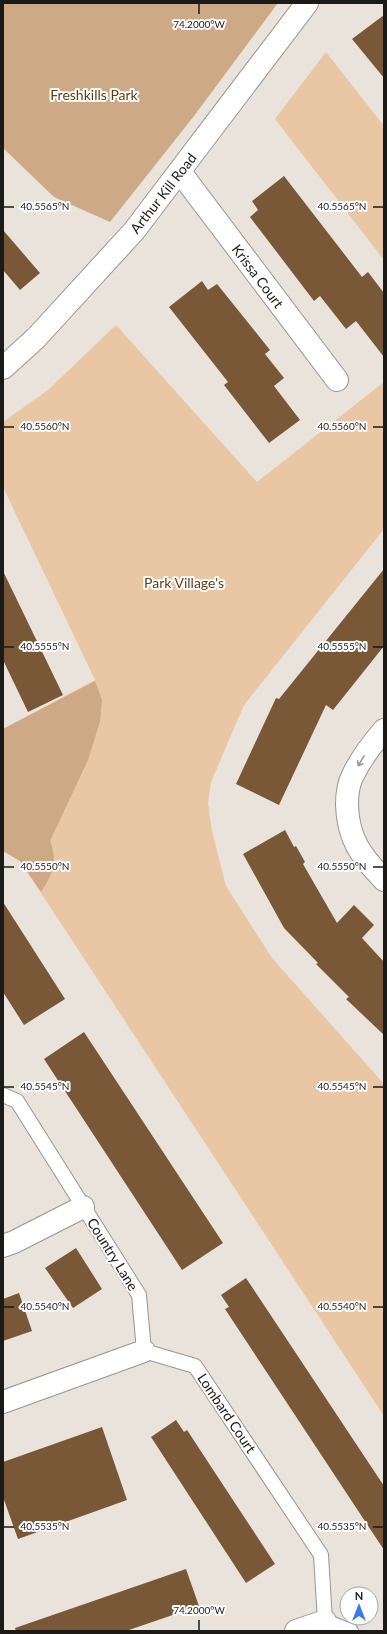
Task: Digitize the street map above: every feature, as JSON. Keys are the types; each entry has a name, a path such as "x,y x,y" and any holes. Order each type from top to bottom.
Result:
{"street":[{"name":"Arthur Kill Road","path":"3,368 36,338 134,231 307,3"},
{"name":"Krissa Court","path":"180,172 337,380"},
{"path":"384,730 365,753 352,776 347,797 347,822 354,842 369,864 384,880"},
{"name":"Country Lane","path":"3,1246 14,1242 83,1207"},
{"path":"3,1402 144,1351"},
{"path":"296,1631 325,1621"}],"lane":[{"name":"Country Lane","path":"3,1095 17,1101 139,1295 144,1351"},
{"name":"Lombard Court","path":"144,1351 195,1366 200,1372 321,1555 325,1621"},
{"path":"325,1621 351,1631"}],"green space":[{"name":"Freshkills Park","path":"3,3 278,3 194,116 110,222 54,197 3,148"},
{"path":"326,52 384,126 384,260 275,119"},
{"name":"Park Village's","path":"116,325 257,482 384,382 384,529 244,705 211,782 208,803 212,831 226,886 272,958 384,1084 384,1416 20,861 3,851 3,729 95,680 3,487 3,422 48,390"},
{"path":"95,681 102,700 100,721 88,760 50,841 54,855 53,868 49,879 41,892 20,861 3,851 3,729"}],"building":[{"path":"384,15 384,78 352,39"},
{"path":"284,176 362,277 368,272 384,293 384,357 356,321 346,329 320,296 314,301 250,217 258,210 252,201"},
{"path":"3,230 40,273 20,290 3,270"},
{"path":"202,281 208,290 217,284 270,350 265,354 284,378 274,386 300,420 269,443 224,385 228,382 169,307"},
{"path":"384,569 384,646 333,710 326,705 279,805 236,784 276,698 279,699"},
{"path":"3,571 63,695 28,712 3,660"},
{"path":"285,830 294,847 296,846 305,862 303,864 337,923 354,905 374,925 362,938 384,962 384,1035 346,999 349,997 316,964 318,963 284,928 243,854"},
{"path":"3,902 65,999 24,1025 3,992"},
{"path":"84,1032 223,1243 182,1270 44,1059"},
{"path":"76,1248 102,1289 73,1308 45,1268"},
{"path":"246,1278 384,1486 384,1550 225,1309 229,1307 221,1295"},
{"path":"19,1293 32,1331 3,1341 3,1299"},
{"path":"176,1420 184,1432 187,1430 275,1564 246,1583 151,1437"},
{"path":"102,1427 127,1500 18,1539 3,1497 3,1462"},
{"path":"186,1569 199,1606 126,1631 16,1631 15,1628"}]}
